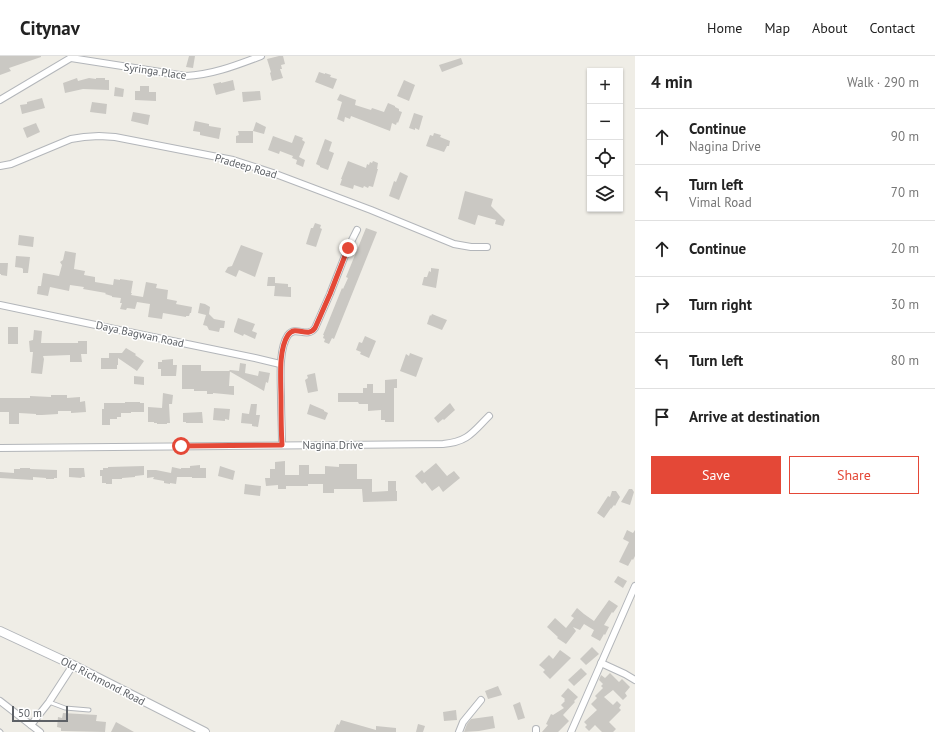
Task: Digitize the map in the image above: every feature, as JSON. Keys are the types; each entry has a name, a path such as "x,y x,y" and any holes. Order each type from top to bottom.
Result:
{"street":[{"name":"Syringa Place","path":"73,57 186,76 198,76 261,56"},
{"path":"0,100 73,57"},
{"name":"Pradeep Road","path":"0,166 11,164 71,139 84,136 114,137 233,160 274,173 454,244 471,247 487,247"},
{"path":"282,445 280,364 286,340 290,333 296,331 310,332 315,328 356,230"},
{"name":"Daya Bagwan Road","path":"0,305 280,364"},
{"name":"Nagina Drive","path":"0,448 453,443 463,440 470,435 489,416"},
{"path":"571,732 635,586"},
{"name":"Old Richmond Road","path":"0,631 73,665 205,732"},
{"path":"602,663 635,680"},
{"path":"31,725 73,665"},
{"path":"459,732 463,722 481,700"},
{"path":"0,701 40,732"}],"lane":[{"path":"48,702 65,708 89,710"}],"building":[{"path":"0,56 41,57 9,68 11,71 0,75"},
{"path":"189,56 195,56 193,68 186,67"},
{"path":"283,56 285,64 281,65 282,69 280,69 283,78 272,81 267,59"},
{"path":"461,58 463,64 442,72 439,65"},
{"path":"319,72 331,75 330,77 337,79 333,89 315,82"},
{"path":"77,78 78,81 89,78 105,78 105,80 109,80 109,90 83,89 65,93 63,83"},
{"path":"233,80 235,90 216,95 213,84"},
{"path":"404,80 415,85 409,101 397,96"},
{"path":"140,86 149,86 149,92 156,92 156,101 135,100 135,91 140,91"},
{"path":"115,87 124,89 123,97 114,96"},
{"path":"260,91 261,100 243,102 242,92"},
{"path":"340,94 356,100 355,105 371,110 372,108 384,112 388,103 395,106 402,112 398,123 397,122 396,125 392,123 390,131 351,116 350,119 345,117 344,122 337,119 342,102 337,100"},
{"path":"42,98 45,108 22,114 20,105"},
{"path":"92,102 107,104 106,114 90,112"},
{"path":"133,112 150,115 148,125 131,121"},
{"path":"414,113 423,116 419,130 409,128"},
{"path":"195,121 221,128 219,139 200,135 200,132 193,131"},
{"path":"256,122 266,127 264,134 253,131"},
{"path":"36,123 40,132 27,138 23,128"},
{"path":"238,131 253,131 253,143 236,143 236,136 239,135"},
{"path":"434,133 441,135 440,137 450,141 449,146 447,146 444,152 426,146 430,135 433,136"},
{"path":"295,135 303,138 302,140 305,142 299,157 305,160 303,167 296,164 297,160 292,158 293,156 280,151 279,154 268,150 273,136 292,143"},
{"path":"325,139 332,142 329,151 334,153 328,170 316,164"},
{"path":"348,161 366,168 367,164 369,165 370,162 372,163 373,161 378,163 378,169 373,187 369,186 368,188 364,186 363,188 354,185 353,189 340,185"},
{"path":"400,172 408,176 399,200 389,196 394,181 396,182"},
{"path":"465,191 493,199 491,206 505,220 503,226 495,224 496,220 478,215 475,225 458,219"},
{"path":"315,223 321,225 320,228 322,229 316,247 306,244 311,228 313,228"},
{"path":"366,228 377,232 334,339 332,338 329,344 324,342 325,339 323,338 323,335 342,288 343,289 348,278 346,277"},
{"path":"19,235 34,237 33,247 18,245"},
{"path":"241,245 263,253 255,277 239,270 236,277 225,272 228,267 232,266"},
{"path":"65,251 76,253 74,269 85,271 84,275 95,277 95,282 113,285 114,279 133,281 131,295 143,297 146,282 157,284 156,288 168,290 167,299 177,301 176,304 192,307 191,313 186,317 163,313 162,319 148,317 150,304 137,302 135,309 120,309 122,303 120,303 121,298 112,297 105,294 106,293 83,289 84,287 70,285 69,291 50,287 48,296 37,294 38,286 41,286 43,273 59,276 62,265 60,262 63,260"},
{"path":"16,256 30,257 28,273 23,273 22,268 15,267"},
{"path":"0,263 8,263 7,276 0,274"},
{"path":"431,268 439,269 436,288 422,285 424,277 427,277 429,271 431,272"},
{"path":"268,277 275,277 275,283 288,284 288,287 291,287 291,297 274,296 275,286 267,286"},
{"path":"200,303 210,307 209,314 214,319 225,321 224,328 220,328 219,332 209,330 207,326 203,325 206,315 198,313"},
{"path":"432,314 447,320 442,330 427,324 430,315 431,316"},
{"path":"238,318 255,324 252,331 257,333 255,339 244,334 243,336 234,332"},
{"path":"8,327 18,327 18,344 8,344"},
{"path":"34,330 42,331 41,343 78,343 78,341 87,341 87,354 81,354 82,362 70,362 70,355 43,356 42,374 31,373 33,352 30,352 29,341 33,340"},
{"path":"365,336 376,341 369,358 360,354 361,352 356,350 359,342 362,343"},
{"path":"126,348 144,361 137,371 118,358 117,369 101,369 101,358 109,358 109,353 122,353"},
{"path":"410,353 423,358 416,377 400,371 406,354 409,356"},
{"path":"173,359 173,365 177,365 176,376 161,376 161,369 158,369 158,362"},
{"path":"240,363 246,364 245,373 258,376 259,371 270,373 268,383 266,382 264,391 229,371 239,371"},
{"path":"182,365 201,365 201,371 230,371 229,386 234,386 234,395 213,393 207,394 207,391 182,389"},
{"path":"315,373 318,391 308,393 305,380 308,378 307,375"},
{"path":"134,376 144,377 144,385 134,384"},
{"path":"397,379 397,388 394,388 394,422 385,422 385,420 381,420 381,410 368,411 368,404 359,404 358,402 338,402 338,393 363,393 363,388 367,388 367,384 373,384 373,393 385,393 385,380"},
{"path":"163,393 173,395 172,404 169,404 170,423 157,424 154,422 148,422 148,407 162,408"},
{"path":"51,395 67,395 67,398 80,397 80,402 85,401 86,412 71,413 71,411 58,411 58,414 42,415 19,413 19,424 9,424 9,412 0,412 0,398 30,398 30,396 51,397"},
{"path":"104,403 144,403 144,412 121,413 121,417 117,417 117,419 110,419 110,425 102,425 102,409 104,409"},
{"path":"450,403 455,410 444,420 443,419 438,423 434,418"},
{"path":"251,404 257,404 256,415 260,415 258,427 252,426 252,424 241,423 242,413 249,414"},
{"path":"310,404 328,413 325,420 307,414"},
{"path":"214,408 230,409 229,420 213,420"},
{"path":"202,412 203,423 183,422 183,413"},
{"path":"285,461 285,475 299,475 299,465 309,465 309,474 325,474 325,466 339,467 339,464 357,464 357,479 372,479 372,492 388,491 388,481 396,481 397,501 363,502 362,489 334,489 334,493 323,493 323,484 286,486 286,489 278,489 278,485 266,486 265,478 270,478 270,469 275,469 275,462"},
{"path":"436,463 447,476 454,471 460,478 443,492 439,486 432,491 425,482 422,484 415,476 422,470 424,473"},
{"path":"200,465 200,468 206,468 206,478 177,477 176,484 170,484 153,479 154,477 147,478 147,470 171,473 172,467 181,469"},
{"path":"144,466 144,475 122,479 112,479 112,484 102,483 100,470 103,470 103,468"},
{"path":"220,466 235,471 233,480 218,476"},
{"path":"69,468 84,468 85,477 69,477"},
{"path":"14,469 57,470 57,478 46,479 33,477 33,480 0,478 0,472 14,473"},
{"path":"245,484 261,486 260,496 244,494"},
{"path":"629,489 632,489 634,492 630,505 621,502"},
{"path":"612,491 616,491 620,497 615,506 614,505 611,508 604,518 597,513 608,496 610,497"},
{"path":"627,530 633,533 635,530 635,556 628,566 619,562 629,542 623,539"},
{"path":"618,576 627,581 623,588 614,582"},
{"path":"609,600 618,606 613,613 612,612 604,625 609,627 600,641 591,636 594,630 584,624 580,630 573,627 576,631 566,644 557,638 558,637 547,627 555,618 566,628 574,618 571,616 577,608 594,621"},
{"path":"592,647 599,654 586,665 580,659"},
{"path":"560,650 571,658 550,679 543,672 545,670 539,665 549,655 553,659"},
{"path":"581,668 587,674 574,686 568,680"},
{"path":"610,673 619,682 622,679 630,687 625,693 627,696 623,700 613,690 604,697 613,705 617,701 621,705 619,708 621,710 609,722 616,729 613,732 602,732 595,725 589,731 585,727 587,725 584,722 597,710 591,704 597,698 595,696 603,688 601,686 603,684 599,680 601,675 605,678"},
{"path":"498,686 502,695 488,699 485,691"},
{"path":"568,688 578,697 563,715 569,721 558,732 542,732 548,725 546,724 551,714 553,715 564,708 561,705 565,699 561,696"},
{"path":"520,702 525,718 518,720 513,705"},
{"path":"456,710 457,720 444,721 443,712"},
{"path":"63,713 97,715 96,721 106,722 105,732 61,731 61,728 57,727 58,717 62,718"},
{"path":"493,716 495,728 464,732 471,719"},
{"path":"341,720 376,730 376,726 396,728 396,732 334,732 337,724 339,725"},
{"path":"116,722 134,732 111,732"},
{"path":"418,724 425,726 423,732 416,732"}],"route":[{"path":"181,446 282,445 280,364 286,340 293,331 306,333 313,331 330,294 348,248"}]}
